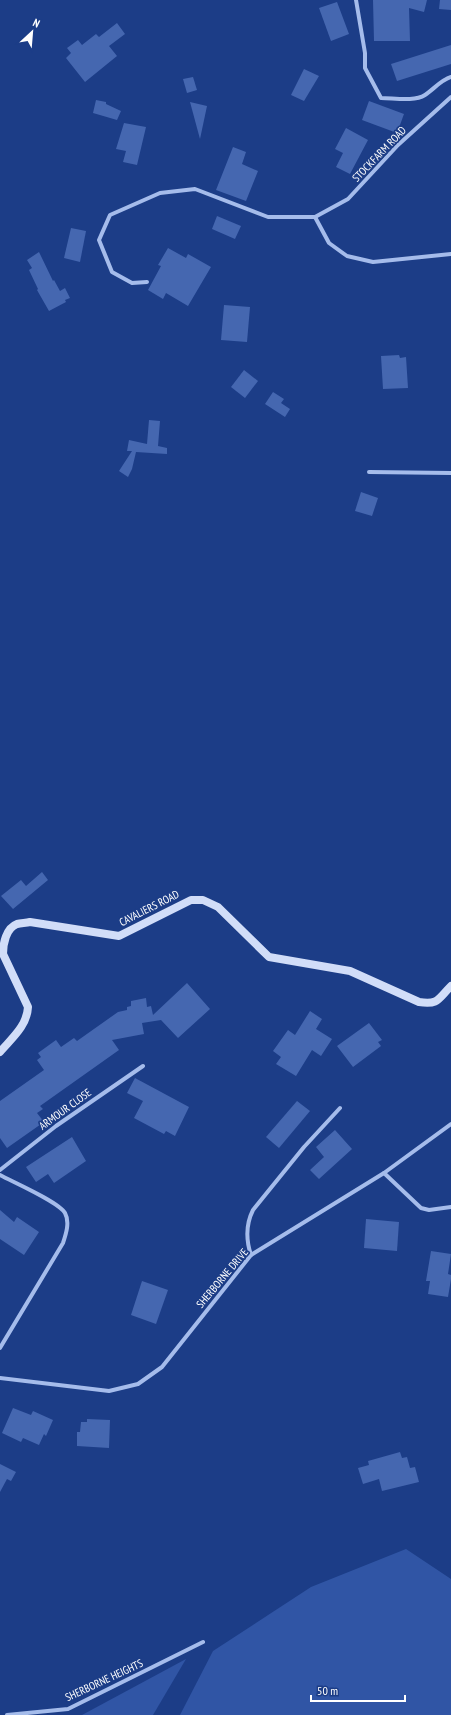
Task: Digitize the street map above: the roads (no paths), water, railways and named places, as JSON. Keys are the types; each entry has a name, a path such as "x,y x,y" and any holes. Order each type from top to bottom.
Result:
{"main road":[{"name":"CAVALIERS ROAD","path":"0,1052 19,1031 28,1015 28,1007 3,954 3,945 10,929 17,924 30,922 119,936 191,900 203,900 218,907 269,957 350,972 419,1002 437,1002 451,986"}],"street":[{"path":"356,0 365,53 365,68 381,98 408,98 424,96 446,78 451,77"},
{"name":"STOCKFARM ROAD","path":"315,217 348,198 398,145 451,97"},
{"path":"147,282 132,283 112,272 98,240 110,215 160,194 195,189 268,217 315,217 329,243 347,256 373,262 451,254"},
{"path":"369,472 451,472"},
{"name":"ARMOUR CLOSE","path":"0,1170 56,1126 143,1066"},
{"path":"251,1255 248,1245 248,1219 253,1210 304,1147 340,1108"},
{"name":"SHERBORNE DRIVE","path":"0,1378 109,1391 138,1384 162,1367 251,1255 384,1173 451,1124"},
{"path":"384,1173 421,1208 429,1210 451,1207"},
{"path":"0,1175 56,1204 65,1213 68,1226 63,1243 0,1348"},
{"name":"SHERBORNE HEIGHTS","path":"7,1715 68,1708 203,1642"}]}
